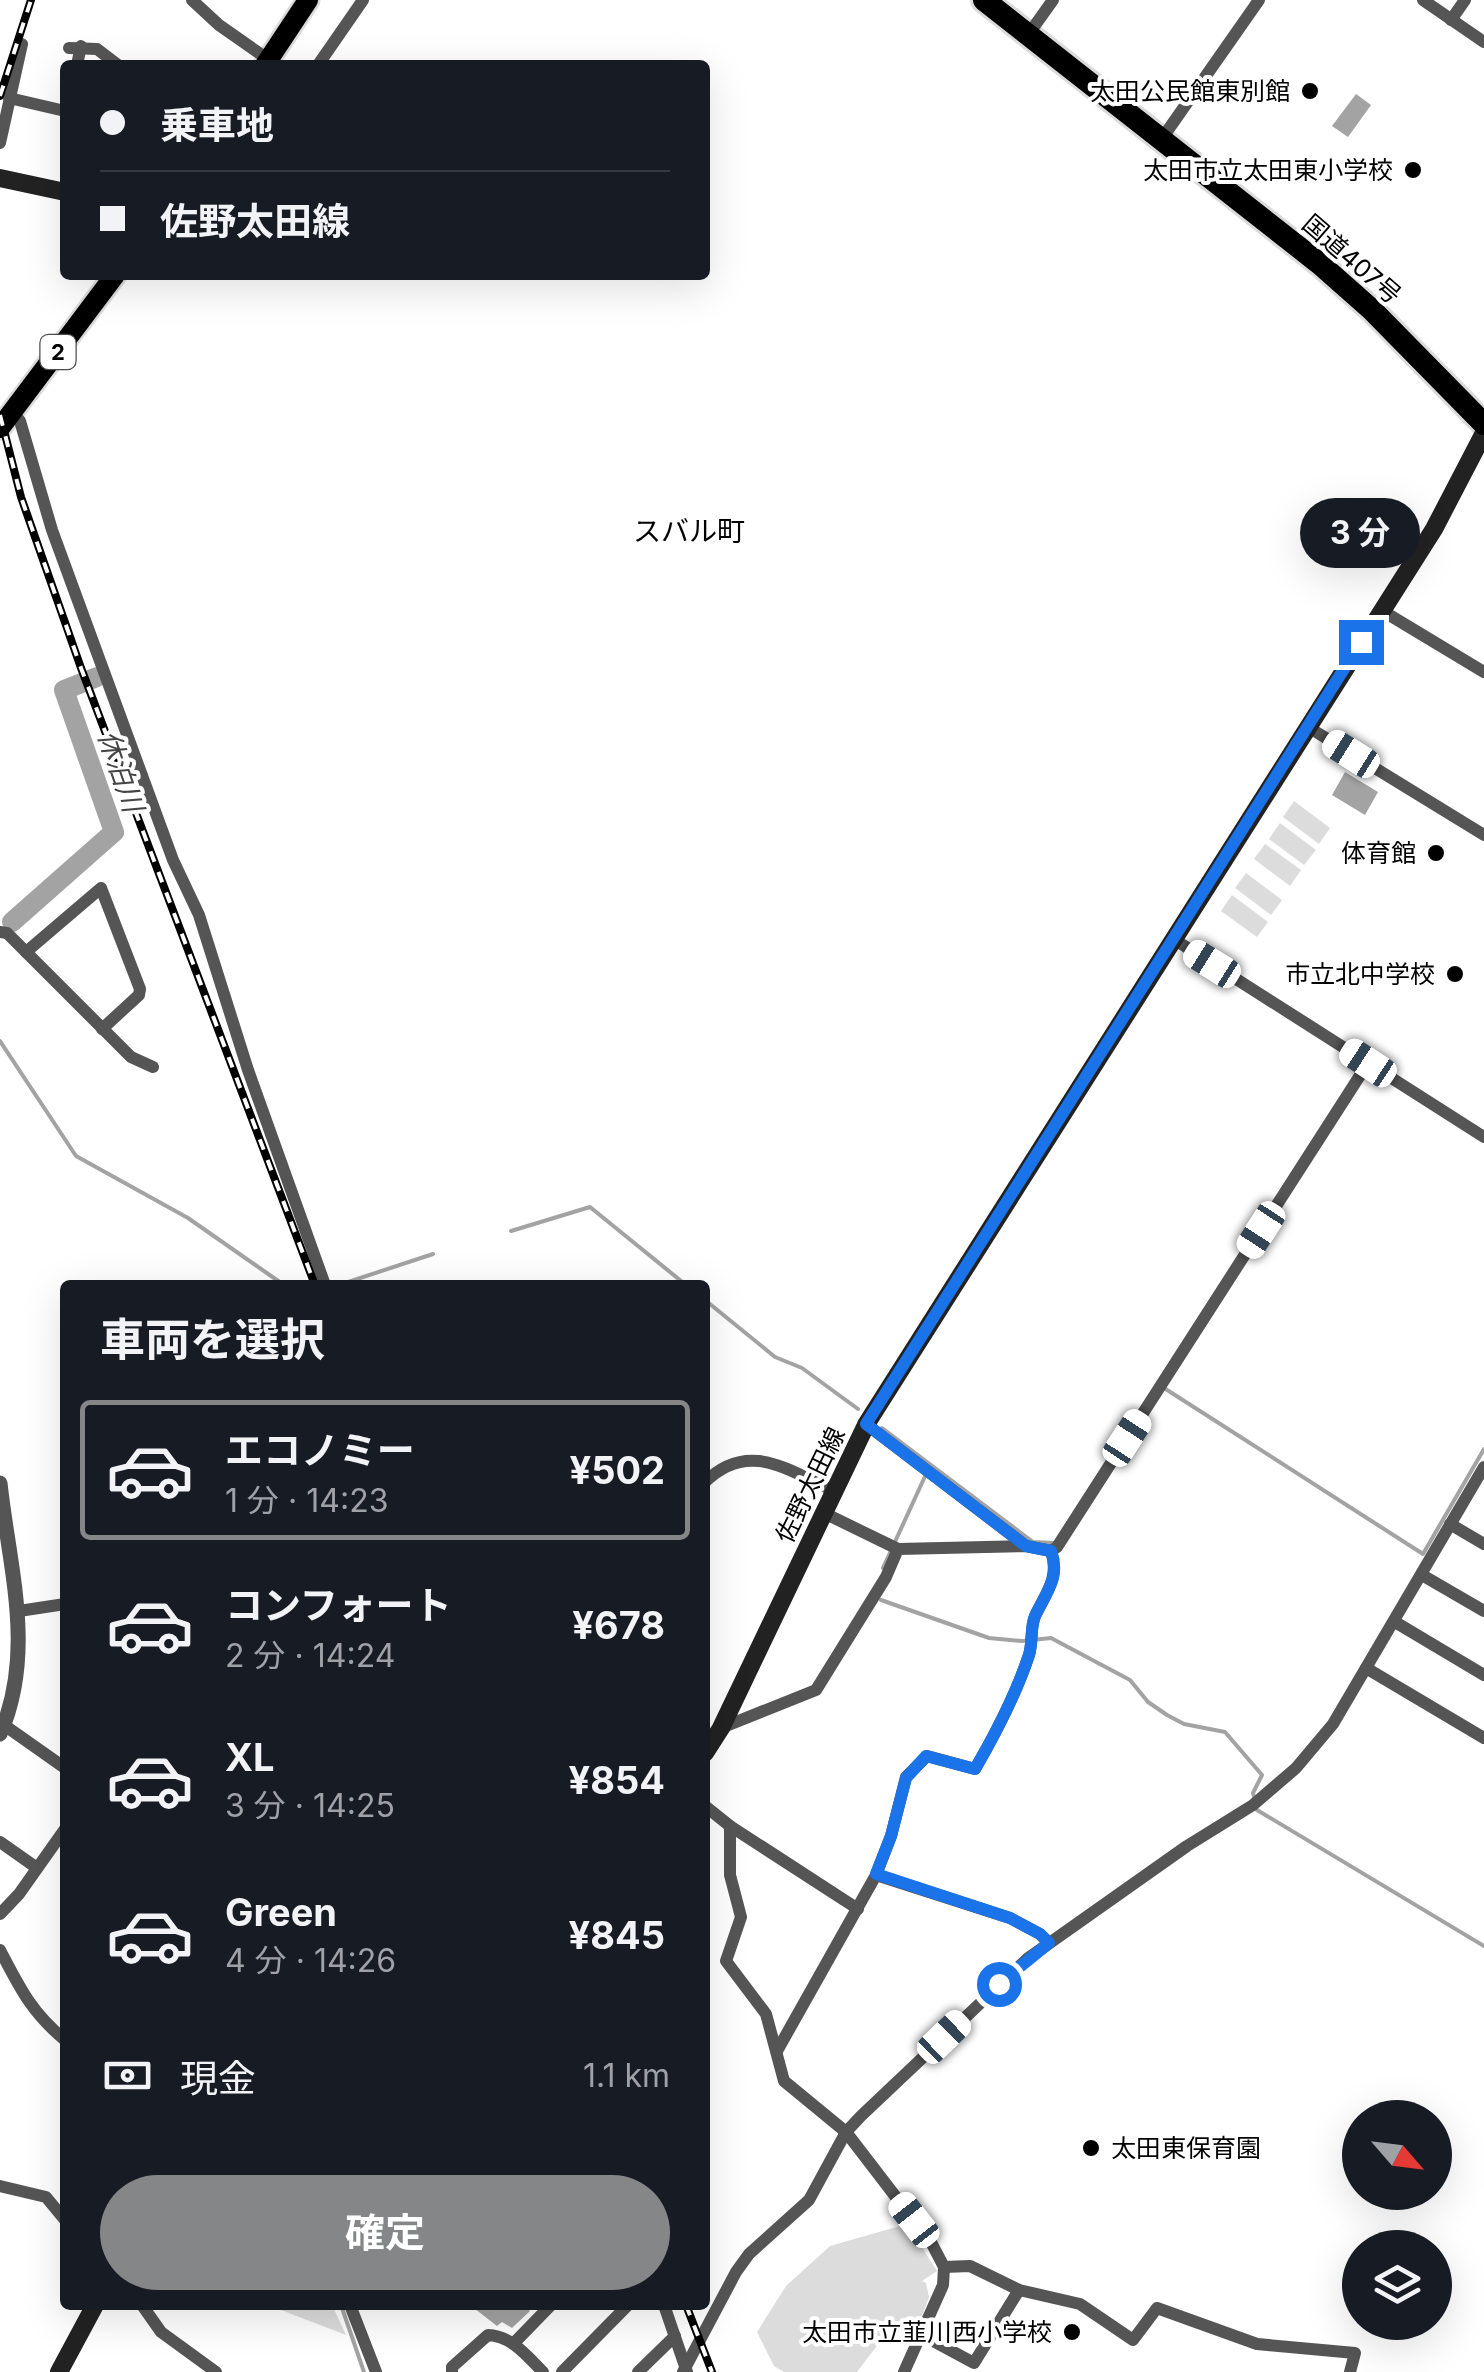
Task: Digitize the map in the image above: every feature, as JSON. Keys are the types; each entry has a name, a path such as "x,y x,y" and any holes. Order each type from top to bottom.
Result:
{"highway":[{"name":"国道407号","path":"984,0 1320,264 1372,310 1484,424"}],"main road":[{"path":"268,60 308,0"},
{"path":"0,178 60,191"},
{"path":"0,188 60,201"},
{"name":"2","path":"6,421 111,280"},
{"name":"佐野太田線","path":"710,1745 866,1424 1434,529 1484,433"},
{"path":"58,2372 92,2310"}],"street":[{"path":"192,0 264,60"},
{"path":"321,60 363,0"},
{"path":"1028,34 1053,0"},
{"path":"1161,140 1259,0"},
{"path":"1423,0 1484,42"},
{"path":"1451,20 1465,0"},
{"path":"0,143 22,44"},
{"path":"76,60 75,47 97,49 111,60"},
{"path":"9,98 60,110"},
{"path":"6,421 20,421 52,530 174,860 199,915 248,1070 323,1280"},
{"path":"1382,610 1484,672"},
{"path":"1308,727 1484,835"},
{"path":"26,952 101,888 140,989 102,1028"},
{"path":"0,932 26,952 131,1057 153,1067"},
{"path":"1172,938 1368,1063 1482,1130"},
{"path":"824,1513 894,1547 1026,1546 1051,1551 1057,1547 1368,1063"},
{"path":"866,1424 1026,1546"},
{"path":"710,1479 736,1462 761,1459 834,1491"},
{"path":"686,2371 736,2272 749,2254 809,2200 846,2132 1026,1958 1252,1805 1296,1768 1334,1724 1484,1467"},
{"path":"0,1483 20,1647 2,1730 60,1765"},
{"path":"1450,1524 1484,1544"},
{"path":"721,1728 816,1690 886,1577 894,1547"},
{"path":"777,2051 876,1874 906,1778 926,1756 975,1769 1016,1688 1030,1650 1035,1617 1050,1593 1056,1564 1051,1551"},
{"path":"1422,1575 1484,1611"},
{"path":"18,1611 60,1605"},
{"path":"1394,1622 1484,1674"},
{"path":"1366,1668 1484,1738"},
{"path":"710,1810 858,1909"},
{"path":"730,1826 730,1874 740,1917 726,1961 766,2014 784,2081 846,2132 932,2244 944,2266 943,2285 904,2372"},
{"path":"0,1914 60,1836"},
{"path":"0,1842 37,1868"},
{"path":"876,1874 1010,1918 1049,1943"},
{"path":"0,1950 24,1999 60,2036"},
{"path":"0,2186 46,2197 60,2214"},
{"path":"944,2266 970,2266 1020,2290 1080,2304 1132,2340 1157,2308 1257,2344 1355,2354 1350,2372"},
{"path":"922,2335 974,2363 1020,2290"},
{"path":"146,2310 161,2332 216,2372"},
{"path":"352,2310 376,2372"},
{"path":"514,2344 542,2310"},
{"path":"562,2372 623,2310"},
{"path":"666,2310 686,2371"},
{"path":"452,2372 452,2367 488,2335 495,2334 514,2344 543,2372"},
{"path":"638,2372 675,2336"}],"shaded area":[{"path":"1356,94 1371,105 1348,137 1332,126"},
{"path":"1345,772 1378,792 1365,815 1332,795"},
{"path":"1294,801 1330,828 1319,844 1283,817"},
{"path":"1280,823 1316,850 1304,865 1269,839"},
{"path":"1265,844 1301,870 1290,886 1254,859"},
{"path":"1246,873 1282,900 1271,915 1235,888"},
{"path":"1232,895 1268,922 1257,937 1221,911"},
{"path":"907,2224 937,2271 922,2281 929,2297 916,2332 895,2322 857,2372 784,2372 774,2366 757,2332 786,2286 830,2246"},
{"path":"281,2310 334,2310 346,2335"},
{"path":"476,2310 530,2311 512,2328 502,2322 497,2326"}],"waterway":[{"name":"休泊川","path":"12,922 114,832 64,690 97,677"},
{"path":"0,1041 76,1156 188,1218 277,1280"},
{"path":"511,1231 590,1207 680,1280"},
{"path":"354,1280 433,1254"},
{"path":"710,1304 775,1357 802,1368 858,1409"},
{"path":"1164,1388 1423,1554 1484,1449"},
{"path":"882,1428 1033,1542 1054,1543"},
{"path":"883,1568 927,1472"},
{"path":"881,1600 989,1638 1051,1638 1130,1680 1148,1702 1167,1715 1184,1724 1225,1732 1262,1775 1254,1797"},
{"path":"1257,1810 1484,1946"},
{"path":"343,2310 364,2372"}],"railway":[{"path":"0,96 31,0"},
{"path":"0,415 21,497 81,668 313,1280"},
{"path":"688,2310 712,2372"}],"place":[{"name":"太田公民館東別館","path":"1310,91"},
{"name":"太田市立太田東小学校","path":"1413,170"},
{"name":"体育館","path":"1436,853"},
{"name":"市立北中学校","path":"1455,974"},
{"name":"太田東保育園","path":"1091,2148"},
{"name":"太田市立韮川西小学校","path":"1072,2332"}],"district":[{"name":"スバル町","path":"689,531"}],"route":[{"path":"999,1984 1049,1943 1010,1918 876,1874 906,1778 926,1756 975,1769 986,1751 1016,1688 1030,1650 1035,1617 1050,1593 1056,1564 1051,1551 1026,1546 866,1424 1361,642"}]}
